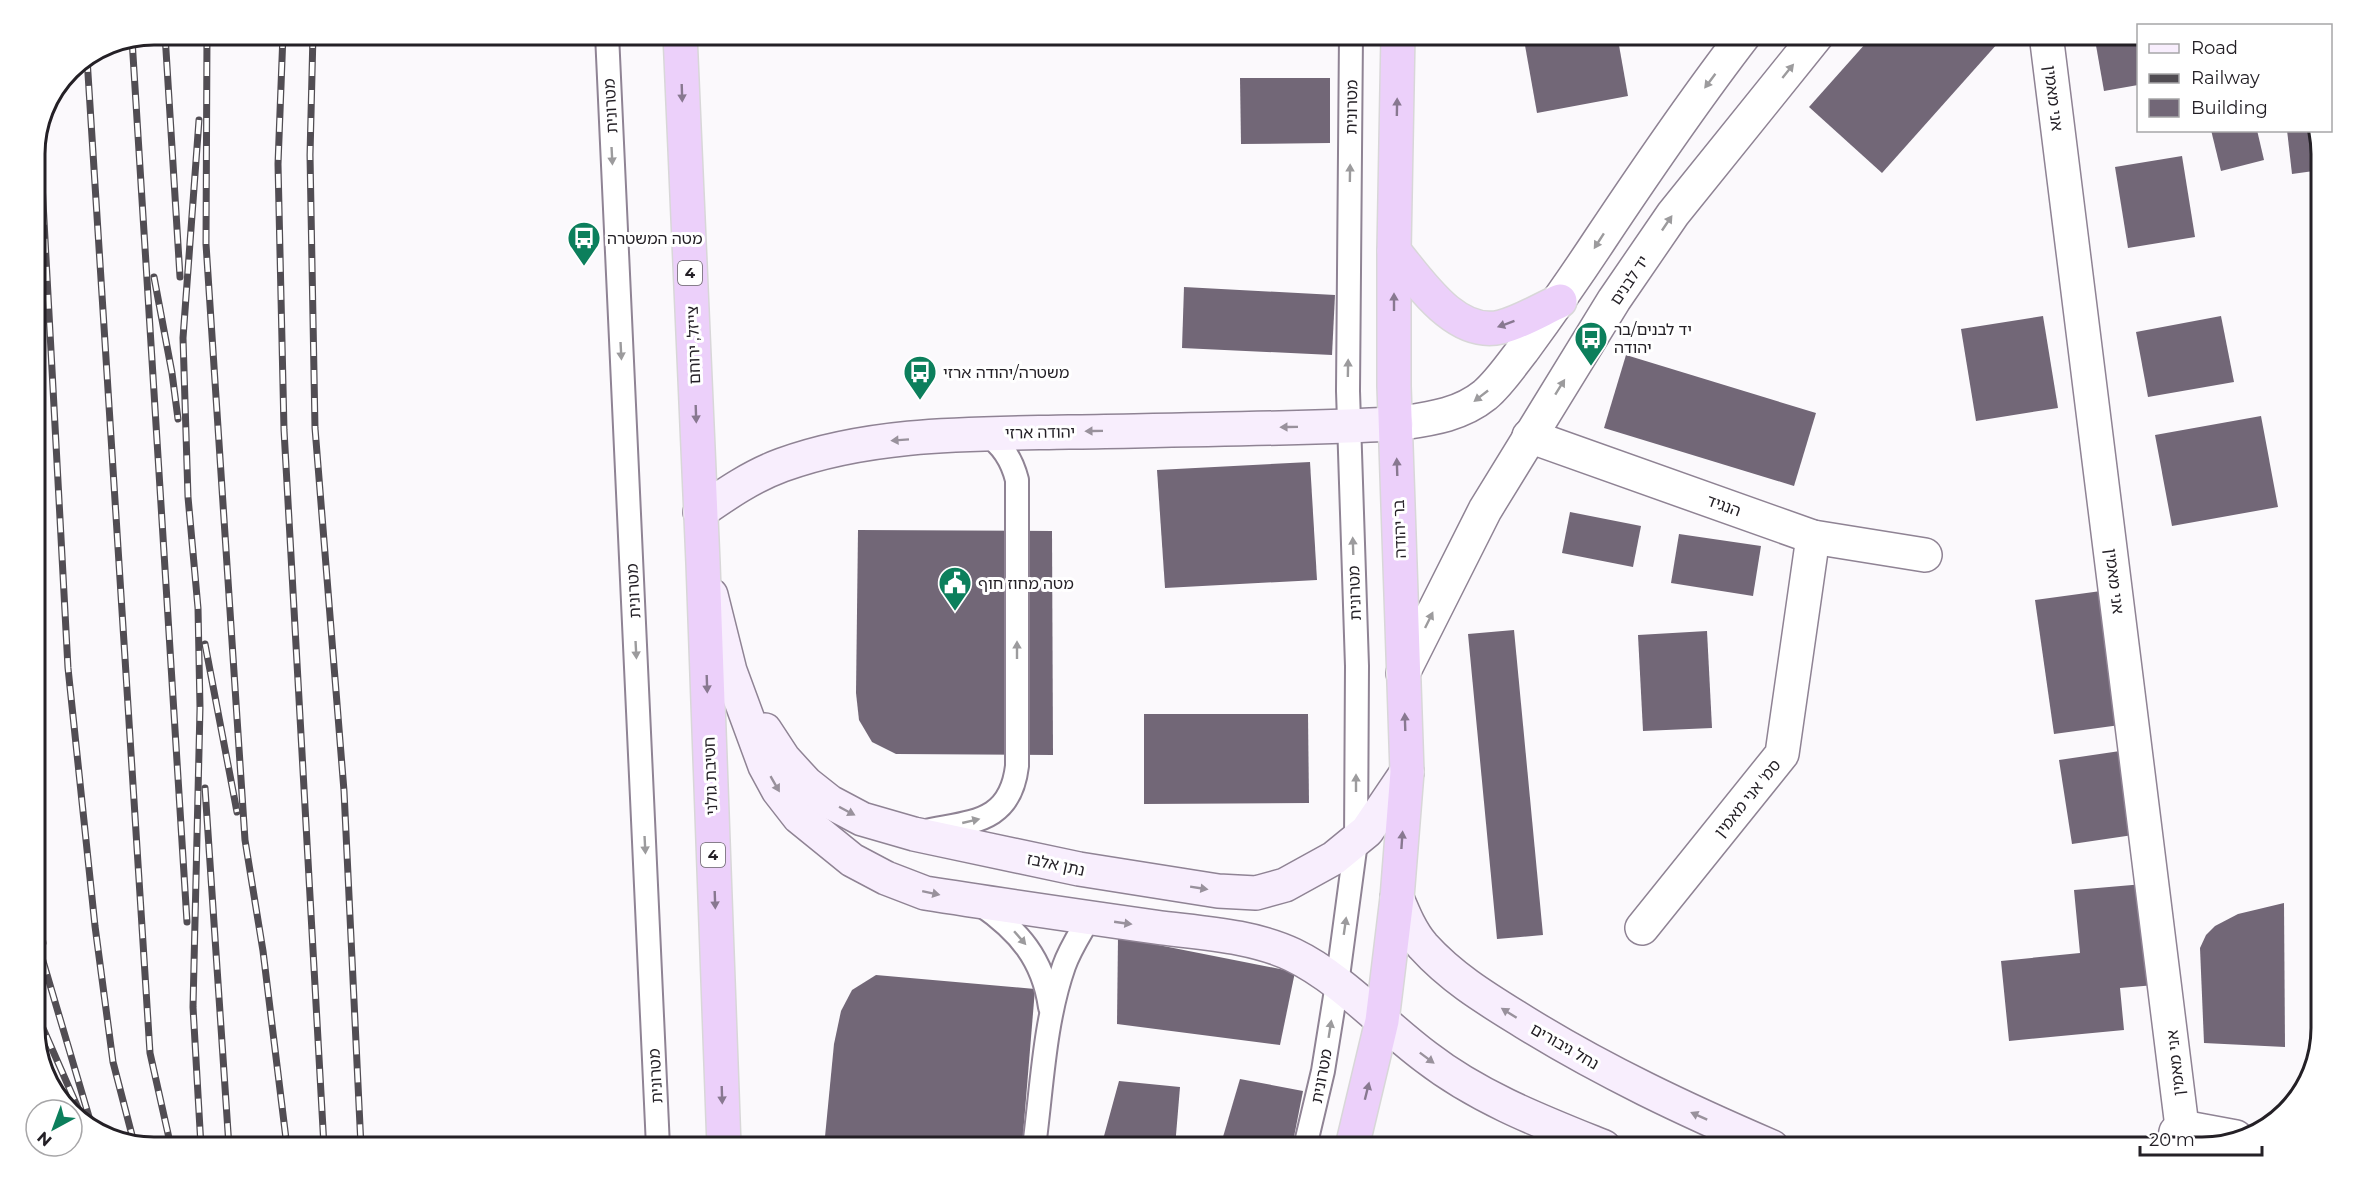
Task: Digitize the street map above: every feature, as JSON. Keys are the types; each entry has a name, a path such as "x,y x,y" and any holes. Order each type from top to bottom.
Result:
{"highway":[{"name":"צייזל, ירוחם","path":"680,45 700,512"},
{"name":"בר יהודה","path":"1382,1021 1397,898 1407,772 1396,423 1394,251 1398,45"},
{"path":"1394,251 1437,302 1461,322 1477,328 1501,327 1560,301"},
{"name":"חטיבת גולני","path":"700,512 724,1137"},
{"path":"1355,1137 1382,1021"}],"main road":[{"name":"יהודה ארזי","path":"700,512 743,483 782,465 836,450 886,441 986,434 1396,423"},
{"name":"נתן אלבז","path":"703,563 730,671 765,766 778,790 799,817 852,861 886,878 925,892 1233,938 1271,947 1308,963 1382,1021"},
{"name":"נתן אלבז","path":"730,671 771,740 806,783 831,802 862,819 914,834 1079,870 1218,891 1256,892 1285,885 1334,858 1367,831 1407,772"},
{"name":"נחל גיבורים","path":"1397,898 1408,925 1422,945 1465,986 1575,1054 1670,1103 1747,1137"},
{"path":"1382,1021 1456,1079 1517,1112 1577,1137"}],"street":[{"path":"1396,423 1430,419 1463,410 1486,394 1560,301 1635,187 1707,83 1736,45"},
{"name":"יד לבנים","path":"1403,673 1485,510 1614,300 1673,214 1809,45"},
{"name":"אני מאמין","path":"2047,45 2177,1137"},
{"name":"הנגיד","path":"1529,436 1813,537 1925,555"},
{"name":"סמ' אני מאמין","path":"1642,928 1782,754 1813,537"},
{"path":"2177,1137 2202,1137"}],"lane":[{"name":"מטרונית","path":"608,45 657,1137"},
{"name":"מטרונית","path":"1308,1137 1323,1071 1356,842 1357,666 1348,426 1351,45"},
{"path":"914,834 986,817 998,811 1015,785 1017,766 1017,480 1013,466 998,441 986,434"},
{"path":"976,901 1002,919 1035,956 1047,986 1051,1017"},
{"path":"1035,1137 1051,1017 1064,964 1089,918"}],"building":[{"path":"1525,45 1619,45 1628,96 1537,113"},
{"path":"1864,45 1996,45 1882,173 1809,107"},
{"path":"2096,45 2137,45 2137,85 2104,91"},
{"path":"1240,78 1330,78 1330,143 1241,144"},
{"path":"2211,132 2257,132 2264,160 2221,171"},
{"path":"2287,132 2309,132 2311,171 2292,174"},
{"path":"2182,156 2195,237 2128,248 2115,167"},
{"path":"1184,287 1335,295 1332,355 1182,348"},
{"path":"2043,316 2058,408 1976,421 1961,329"},
{"path":"2221,316 2234,382 2148,397 2136,332"},
{"path":"1626,355 1816,413 1794,486 1604,428"},
{"path":"2261,416 2278,507 2172,526 2155,435"},
{"path":"1310,462 1317,580 1165,588 1157,470"},
{"path":"1570,512 1641,526 1633,567 1562,553"},
{"name":"מטה מחוז חוף","path":"858,530 1052,531 1053,755 896,754 872,742 859,720 856,693"},
{"path":"1679,534 1761,546 1753,596 1671,583"},
{"path":"2101,591 2120,725 2054,734 2035,600"},
{"path":"1514,630 1543,935 1497,939 1468,634"},
{"path":"1707,631 1712,728 1643,731 1638,635"},
{"path":"1144,714 1308,714 1309,803 1144,804"},
{"path":"2120,751 2133,835 2072,844 2059,760"},
{"path":"2144,884 2155,985 2120,988 2124,1030 2009,1041 2001,961 2080,953 2074,890"},
{"path":"2284,903 2285,1047 2204,1043 2200,948 2206,935 2215,926 2238,914"},
{"path":"1118,937 1295,972 1280,1045 1117,1024"},
{"path":"876,975 1035,989 1023,1137 825,1137 834,1044 841,1011 852,990"},
{"path":"1240,1079 1303,1091 1294,1137 1223,1137"},
{"path":"1119,1081 1180,1087 1176,1137 1104,1137"}],"railway":[{"path":"166,45 180,277"},
{"path":"207,45 206,244 245,840 263,951 286,1137"},
{"path":"283,45 278,164 284,430 323,1137"},
{"path":"313,45 310,155 315,428 344,791 361,1137"},
{"path":"133,48 187,922"},
{"path":"88,68 150,1053 169,1137"},
{"path":"199,120 183,338 188,497 198,608 200,708 193,1007 200,1137"},
{"path":"45,239 68,668 95,926 113,1062 132,1135"},
{"path":"154,277 178,419"},
{"path":"205,644 237,812"},
{"path":"205,788 228,1137"},
{"path":"45,968 88,1115"},
{"path":"45,1033 74,1098"}],"place":[{"name":"מטה המשטרה","path":"584,267"},
{"name":"יד לבנים/בר יהודה","path":"1591,367"},
{"name":"משטרה/יהודה ארזי","path":"920,401"},
{"name":"מטה מחוז חוף","path":"955,612"}]}
